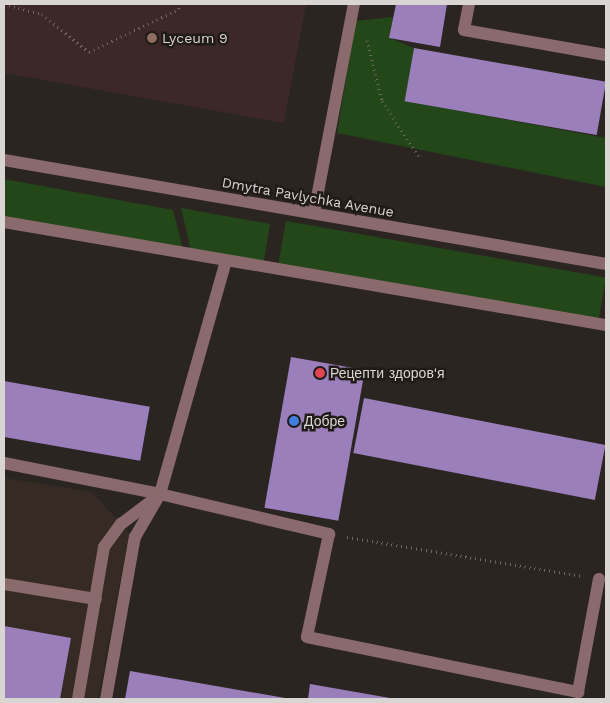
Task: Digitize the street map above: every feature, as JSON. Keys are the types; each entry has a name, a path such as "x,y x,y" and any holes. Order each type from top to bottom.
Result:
{"street":[{"path":"314,213 354,4"},
{"path":"469,4 464,30 606,55"},
{"name":"Dmytra Pavlychka Avenue","path":"4,160 606,264"},
{"path":"4,222 606,325"},
{"path":"106,699 135,537 160,494 226,260"},
{"path":"4,464 160,494 329,534 307,637 578,692 601,602 600,579"},
{"path":"78,699 104,547 122,524 160,494"},
{"path":"4,584 96,599"}],"path":[{"path":"4,4 42,14 89,52 178,9 179,4"},
{"path":"365,30 382,101 419,157"},
{"path":"329,534 600,579"}],"shaded area":[{"name":"Lyceum 9","path":"4,4 306,4 284,123 4,73"},
{"path":"4,478 92,492 129,533 98,699 4,699"}],"green space":[{"path":"393,17 390,38 414,48 405,101 606,138 606,187 337,133 356,21"},
{"path":"4,179 173,210 183,249 4,217"},
{"path":"181,208 270,224 263,266 191,251"},
{"path":"286,221 606,277 599,320 279,263"}],"building":[{"path":"396,4 447,4 440,47 389,38"},
{"path":"414,48 606,82 597,135 405,101"},
{"path":"291,357 365,370 338,521 264,508"},
{"path":"4,381 150,407 140,461 4,437"},
{"path":"364,398 605,445 595,500 353,453"},
{"path":"4,626 71,638 60,699 4,699"},
{"path":"130,671 285,698 285,699 125,699"},
{"path":"310,684 390,698 390,699 308,699"}],"place":[{"name":"Lyceum 9","path":"152,38"},
{"name":"Рецепти здоров'я","path":"320,373"},
{"name":"Добре","path":"294,421"}]}
